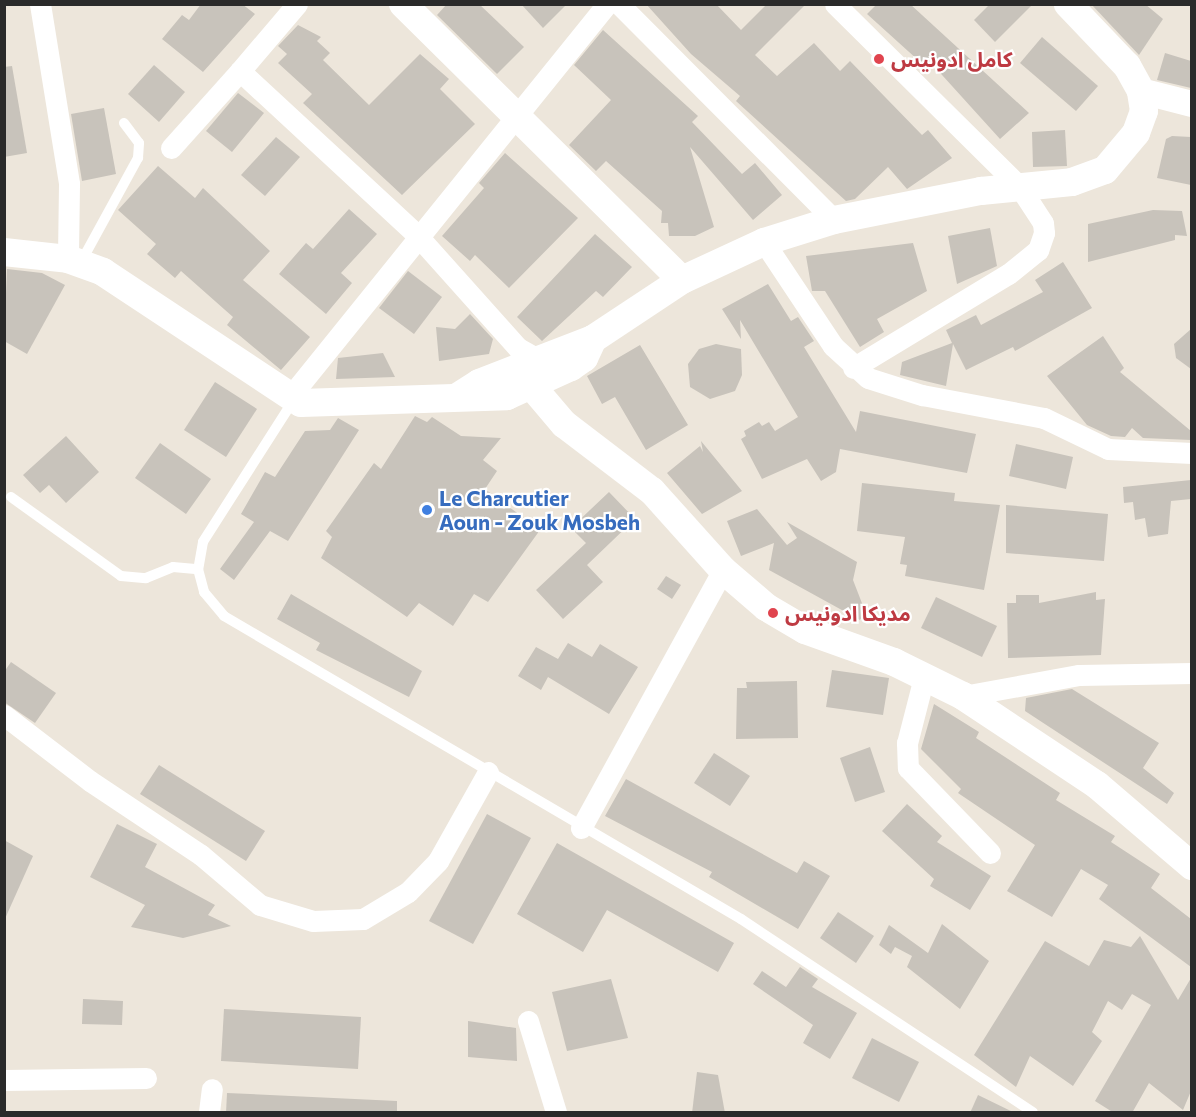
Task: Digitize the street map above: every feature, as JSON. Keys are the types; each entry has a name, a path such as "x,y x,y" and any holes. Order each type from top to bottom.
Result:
{"main road":[{"path":"403,4 682,280"},
{"path":"4,252 75,261 165,309 291,399 316,404 457,397 484,400 532,369 584,358 593,339 682,280 764,242 834,220 1019,186 1072,182 1105,170 1136,133 1144,111 1141,91 1127,66 1068,4"},
{"path":"532,369 582,436 652,490 723,570 786,620 924,676 963,696 1097,785 1191,866"}],"street":[{"path":"40,4 69,184 75,261"},
{"path":"171,148 297,4"},
{"path":"291,399 416,234 607,4"},
{"path":"619,4 834,220"},
{"path":"836,4 1019,186 1043,223 1038,250 853,368"},
{"path":"240,71 416,234 532,369"},
{"path":"1141,91 1191,104"},
{"path":"764,242 853,368 885,386 1044,418 1108,449 1191,453"},
{"path":"581,828 723,570"},
{"path":"963,696 1079,675 1191,673"},
{"path":"924,676 907,743 908,768 990,853"},
{"path":"4,715 201,855 260,904 313,921 363,919 408,892 438,861 488,772"},
{"path":"528,1021 556,1113"},
{"path":"4,1080 146,1078"},
{"path":"209,1113 212,1089"}],"lane":[{"path":"75,261 138,158 139,143 124,123"},
{"path":"291,399 203,542 198,569 204,592 224,616 581,828 741,919 1033,1113"},
{"path":"12,497 121,576 146,578 173,567 198,569"}],"building":[{"path":"201,4 242,4 255,14 203,72 162,39 182,15 189,20"},
{"path":"447,4 479,4 524,47 497,74 437,15"},
{"path":"521,4 567,4 543,28"},
{"path":"646,4 716,4 741,30 767,4 806,4 755,55 777,76 814,43 840,71 850,61 922,135 928,130 952,158 907,189 888,167 855,199 846,201 736,101 740,96 691,54"},
{"path":"877,4 910,4 1029,113 1000,139 933,65 929,70 867,14"},
{"path":"990,4 1033,4 995,42 974,20"},
{"path":"1091,4 1145,4 1163,19 1139,55"},
{"path":"298,25 321,37 317,41 330,53 323,60 369,105 420,54 449,79 440,89 475,124 402,195 303,103 312,94 278,63 287,54 278,46"},
{"path":"603,30 698,116 692,122 742,174 755,163 782,195 753,220 690,147 714,227 695,236 669,236 668,223 661,223 662,211 606,161 596,171 569,145 611,100 574,65"},
{"path":"1042,37 1098,86 1076,111 1020,63"},
{"path":"1165,53 1191,61 1191,88 1157,80"},
{"path":"154,65 185,92 159,122 128,94"},
{"path":"12,66 27,153 4,157 4,67"},
{"path":"238,93 264,113 232,152 206,131"},
{"path":"104,108 116,174 82,181 71,114"},
{"path":"1065,130 1067,166 1033,167 1032,132"},
{"path":"1172,136 1191,137 1191,185 1157,178 1166,139"},
{"path":"276,137 300,157 265,196 241,175"},
{"path":"505,153 578,218 509,288 475,255 470,261 442,236 484,188 479,183"},
{"path":"158,166 195,198 203,188 270,251 243,280 310,337 281,370 227,325 233,317 181,271 175,278 147,254 156,244 118,210"},
{"path":"349,209 377,234 341,273 352,283 326,314 279,274 306,243 313,249"},
{"path":"1153,210 1182,211 1187,236 1175,235 1175,240 1088,262 1088,224"},
{"path":"990,228 997,266 957,284 948,236"},
{"path":"595,234 632,267 603,297 596,291 542,341 517,317"},
{"path":"913,243 927,291 877,319 884,332 860,347 825,291 812,291 806,256"},
{"path":"1063,262 1092,308 1015,351 1013,347 966,370 953,344 946,386 900,375 902,362 952,343 946,330 976,315 981,325 1043,292 1035,280"},
{"path":"7,269 42,273 65,285 27,354 4,341"},
{"path":"408,271 442,297 414,334 379,308"},
{"path":"768,284 791,321 798,317 814,341 804,347 856,432 860,411 976,434 967,473 840,449 836,472 821,481 807,459 762,479 741,439 746,436 744,431 759,422 762,426 769,422 775,431 798,417 740,320 741,339 722,309"},
{"path":"470,314 493,339 489,354 439,361 436,327 455,329"},
{"path":"1191,329 1191,369 1176,358 1174,344"},
{"path":"1103,336 1124,368 1120,372 1191,431 1191,440 1143,438 1132,428 1125,437 1111,436 1087,425 1047,376"},
{"path":"716,344 741,349 742,375 735,391 710,399 690,387 688,364 699,349"},
{"path":"640,345 688,425 646,450 615,397 602,404 587,376"},
{"path":"383,353 395,377 336,379 338,358"},
{"path":"215,382 257,409 226,457 184,430"},
{"name":"Le Charcutier Aoun - Zouk Mosbeh","path":"415,416 427,422 432,417 461,436 501,438 483,460 497,471 485,489 540,530 488,602 474,594 453,626 419,603 407,617 321,558 332,537 326,531 374,463 381,469"},
{"path":"338,418 359,430 288,541 270,531 234,580 220,569 254,522 241,514 265,472 275,477 305,431 330,430"},
{"path":"66,436 99,472 66,503 49,485 40,493 23,475"},
{"path":"701,441 742,491 702,514 667,473 700,446 703,452"},
{"path":"160,443 211,479 186,514 135,478"},
{"path":"1016,444 1073,457 1066,489 1009,476"},
{"path":"1191,480 1191,499 1171,501 1168,534 1148,537 1145,518 1135,520 1133,502 1124,503 1123,487"},
{"path":"862,483 955,493 954,501 1000,505 984,590 905,576 907,565 900,564 905,537 857,531"},
{"path":"609,492 635,519 587,565 603,582 563,619 536,590 586,543 571,528"},
{"path":"1006,505 1108,514 1104,561 1006,553"},
{"path":"757,509 787,545 797,538 787,522 857,562 853,580 865,611 860,620 769,570 774,543 741,556 727,521"},
{"path":"666,576 681,585 672,599 657,589"},
{"path":"1096,592 1096,600 1105,599 1101,655 1008,658 1007,603 1016,603 1016,595 1039,595 1039,603"},
{"path":"291,594 422,671 409,697 316,650 320,643 277,619"},
{"path":"936,597 997,626 982,657 921,628"},
{"path":"568,643 592,657 600,644 638,667 609,714 548,677 541,690 518,676 536,647 558,659"},
{"path":"11,662 56,693 35,723 4,702 4,672"},
{"path":"832,670 889,678 883,715 826,707"},
{"path":"797,681 798,738 736,739 737,688 747,688 746,682"},
{"path":"1072,689 1159,743 1143,768 1174,793 1167,804 1025,711 1026,698"},
{"path":"934,704 979,732 976,738 1060,793 1056,800 1115,836 1111,842 1160,874 1151,888 1191,919 1191,967 1099,899 1108,885 1081,869 1052,917 1007,891 1035,845 958,793 961,789 921,749"},
{"path":"870,747 885,792 855,802 840,758"},
{"path":"714,753 750,776 730,806 694,783"},
{"path":"159,765 265,831 246,861 140,794"},
{"path":"626,779 797,873 804,861 830,876 798,929 709,877 712,872 605,816"},
{"path":"907,804 942,836 937,842 991,876 970,910 930,886 934,879 882,831"},
{"path":"487,814 531,838 473,944 429,921"},
{"path":"117,824 157,844 145,867 215,905 208,915 231,926 183,938 131,927 145,905 90,877"},
{"path":"4,840 33,856 4,921"},
{"path":"557,843 734,943 718,972 607,910 583,952 517,914"},
{"path":"838,912 874,936 856,963 820,938"},
{"path":"942,924 989,961 960,1009 907,967 912,956 895,947 891,954 879,945 889,925 928,953"},
{"path":"1140,936 1178,1000 1191,978 1191,1091 1183,1110 1149,1083 1132,1113 1114,1113 1095,1101 1151,1005 1132,994 1122,1010 1108,1001 1092,1032 1102,1041 1073,1086 1030,1056 1016,1087 974,1055 1045,941 1089,966 1104,940 1131,947"},
{"path":"800,967 818,979 812,987 857,1013 830,1059 803,1043 813,1025 753,984 762,971 786,987"},
{"path":"611,979 628,1038 567,1051 552,992"},
{"path":"83,999 123,1001 122,1025 82,1024"},
{"path":"224,1009 361,1017 358,1069 221,1061"},
{"path":"468,1021 516,1028 517,1061 468,1057"},
{"path":"872,1038 919,1062 899,1102 852,1078"},
{"path":"697,1072 718,1075 725,1113 692,1113"},
{"path":"227,1093 397,1101 397,1113 226,1113"},
{"path":"978,1095 1015,1113 970,1113"}],"place":[{"name":"كامل ادونيس","path":"879,59"},
{"name":"Le Charcutier Aoun - Zouk Mosbeh","path":"427,510"},
{"name":"مديكا ادونيس","path":"773,613"}]}
